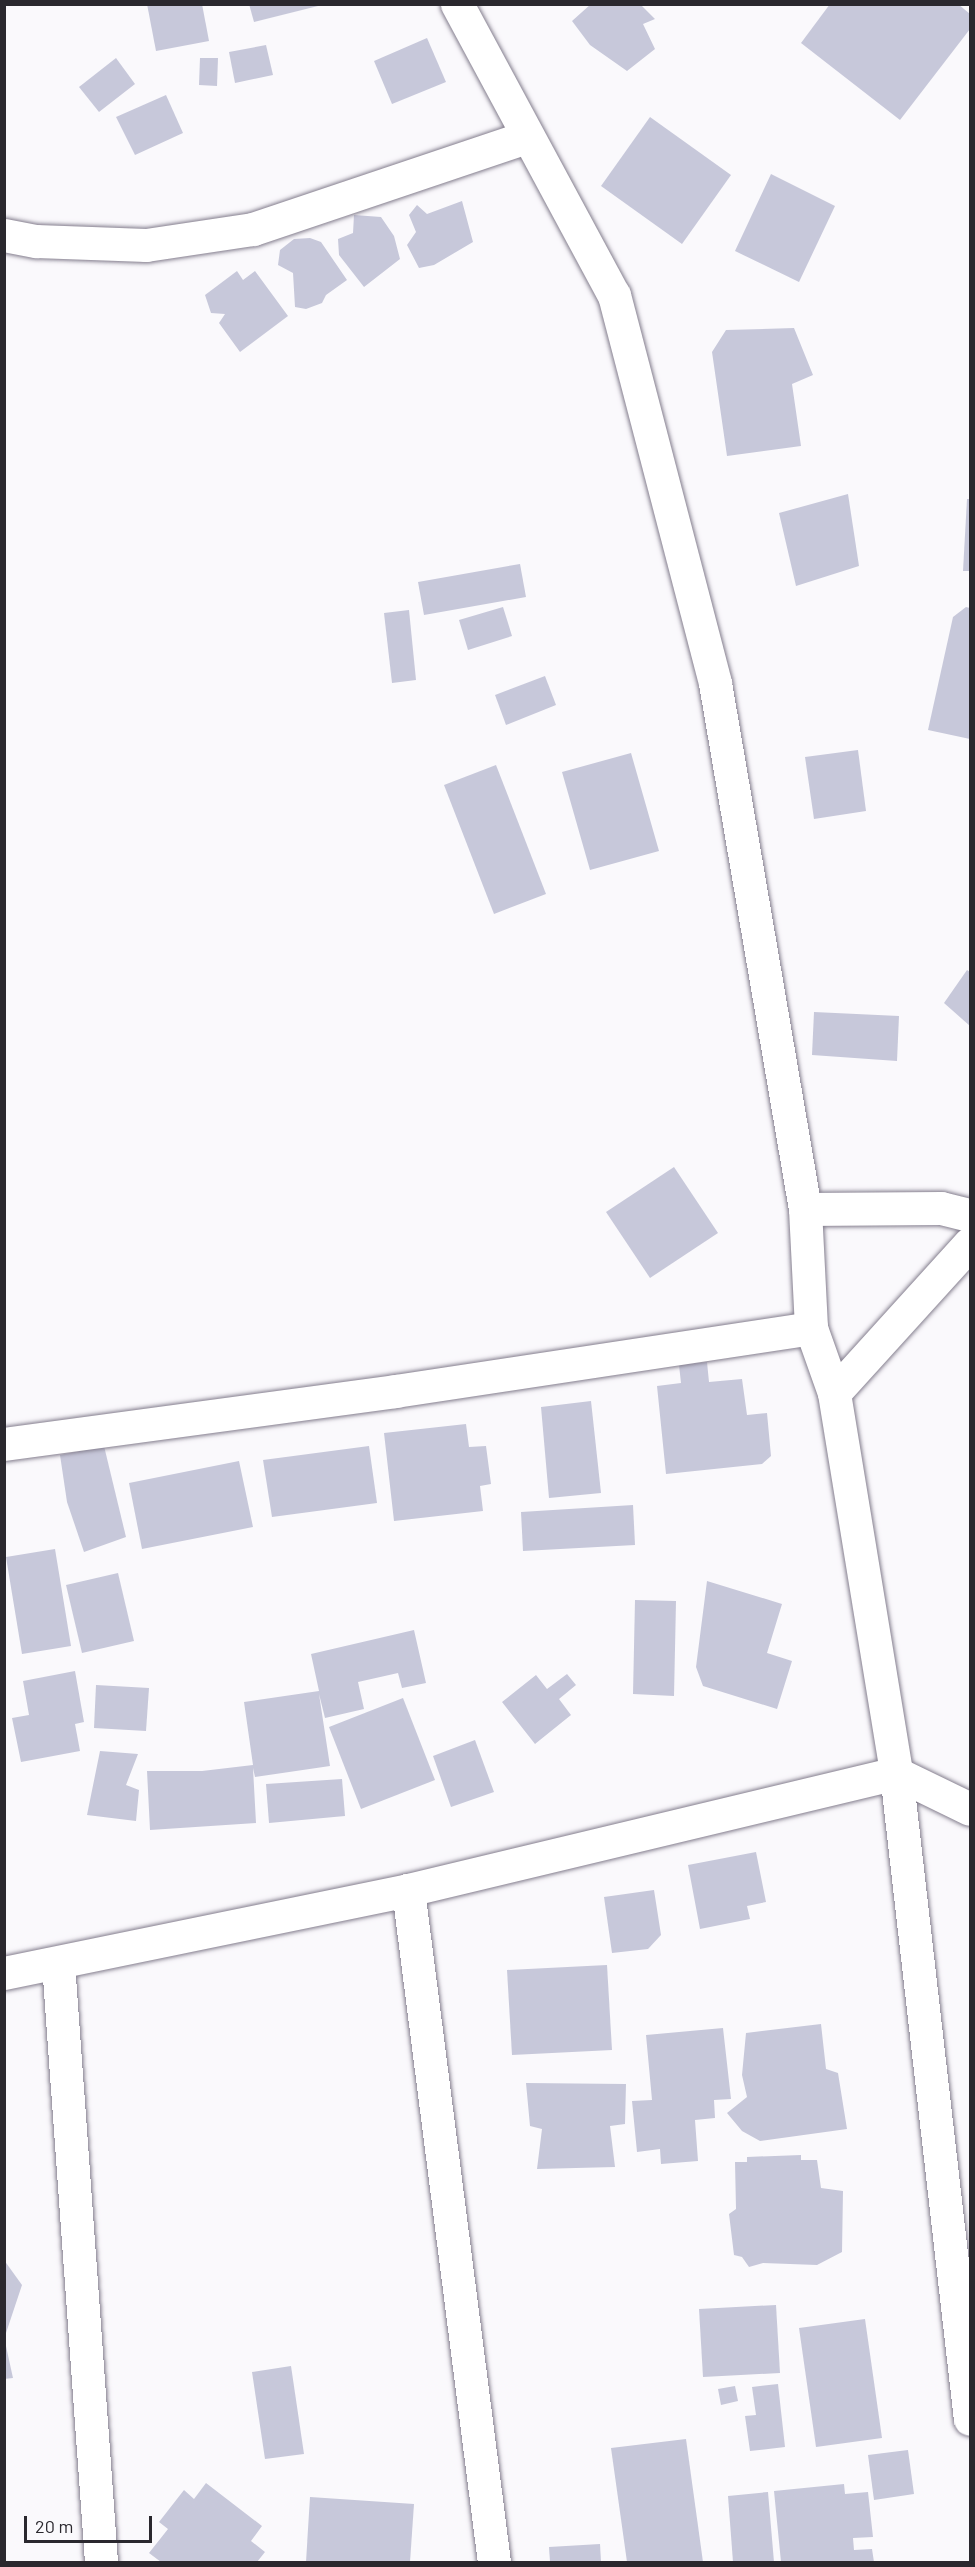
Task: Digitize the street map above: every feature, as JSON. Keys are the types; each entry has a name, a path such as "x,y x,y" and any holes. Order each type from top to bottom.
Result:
{"street":[{"path":"457,4 526,137 614,295 715,682 805,1209 811,1328 834,1393 896,1773 970,2419"},
{"path":"4,235 36,241 146,245 253,229 526,137"},
{"path":"805,1209 940,1208 970,1215"},
{"path":"834,1393 970,1244"},
{"path":"4,1444 395,1391 811,1328"},
{"path":"4,1973 408,1890 896,1773 970,1809"},
{"path":"408,1890 494,2562"},
{"path":"58,1963 101,2562"}],"building":[{"path":"147,4 202,4 209,41 156,51"},
{"path":"249,4 317,4 318,6 254,22"},
{"path":"591,4 640,4 655,19 643,24 655,49 627,71 590,45 572,21"},
{"path":"830,4 958,4 970,14 970,29 900,120 801,43"},
{"path":"427,38 446,82 392,104 374,61"},
{"path":"266,45 273,75 235,83 229,52"},
{"path":"116,58 135,84 99,112 79,87"},
{"path":"200,58 218,58 217,86 199,85"},
{"path":"166,95 183,133 135,155 116,117"},
{"path":"650,117 731,175 682,244 601,186"},
{"path":"771,174 835,206 799,282 735,251"},
{"path":"462,201 473,242 434,265 419,268 407,245 416,232 409,215 417,205 427,214"},
{"path":"354,215 381,217 394,236 400,259 364,287 339,255 338,239 353,233"},
{"path":"310,238 321,242 347,280 326,295 322,303 306,309 295,307 293,273 278,265 280,250 294,239"},
{"path":"237,271 243,280 255,271 288,316 240,352 219,323 225,314 211,313 205,295"},
{"path":"794,328 813,375 792,384 801,446 727,456 712,352 726,330"},
{"path":"848,494 859,566 796,586 779,513"},
{"path":"967,499 970,499 970,571 963,571"},
{"path":"520,564 526,597 424,615 418,582"},
{"path":"503,607 512,636 468,650 459,620"},
{"path":"966,607 970,608 970,739 928,730 953,617"},
{"path":"409,610 416,680 392,683 384,613"},
{"path":"545,676 556,705 506,725 495,695"},
{"path":"858,750 866,811 814,819 805,757"},
{"path":"631,753 659,851 590,870 562,772"},
{"path":"496,765 546,894 494,914 444,785"},
{"path":"967,970 970,972 970,1026 944,1003"},
{"path":"814,1012 899,1016 897,1061 812,1055"},
{"path":"674,1167 718,1233 650,1278 606,1212"},
{"path":"707,1362 709,1382 742,1379 747,1415 767,1413 771,1456 762,1464 666,1474 657,1386 681,1383 679,1365"},
{"path":"591,1401 601,1493 549,1498 541,1407"},
{"path":"466,1424 469,1447 486,1446 491,1484 480,1486 483,1511 394,1521 384,1433"},
{"path":"104,1446 126,1537 84,1552 67,1502 60,1455"},
{"path":"369,1446 377,1503 272,1517 263,1460"},
{"path":"239,1461 253,1527 142,1549 129,1483"},
{"path":"633,1505 635,1545 523,1551 521,1512"},
{"path":"55,1549 71,1646 22,1654 6,1557"},
{"path":"118,1573 134,1641 82,1653 66,1585"},
{"path":"707,1581 782,1604 767,1653 792,1661 777,1709 703,1686 696,1667"},
{"path":"635,1600 676,1601 674,1696 633,1694"},
{"path":"414,1630 426,1683 402,1688 398,1673 358,1682 364,1709 325,1718 319,1694 330,1766 255,1777 253,1768 256,1823 150,1830 147,1771 202,1771 253,1765 244,1702 319,1691 311,1654"},
{"path":"75,1671 84,1722 75,1724 80,1751 21,1762 12,1718 29,1715 23,1681"},
{"path":"567,1674 576,1685 559,1699 571,1715 535,1744 502,1702 536,1675 547,1689"},
{"path":"96,1685 149,1688 146,1731 94,1728"},
{"path":"403,1698 435,1780 361,1809 329,1727"},
{"path":"475,1740 494,1792 451,1807 433,1756"},
{"path":"100,1751 138,1754 126,1785 139,1790 136,1821 87,1815"},
{"path":"342,1779 345,1816 269,1823 266,1784"},
{"path":"756,1852 766,1902 747,1906 750,1919 700,1929 688,1865"},
{"path":"654,1890 661,1935 648,1949 612,1953 604,1897"},
{"path":"607,1965 612,2050 512,2055 507,1970"},
{"path":"821,2024 826,2069 838,2073 847,2129 760,2141 742,2131 727,2113 747,2097 742,2075 746,2033"},
{"path":"723,2028 731,2099 714,2100 715,2118 695,2120 698,2161 661,2164 660,2149 637,2152 632,2101 652,2100 646,2035"},
{"path":"526,2083 626,2084 625,2124 610,2126 615,2167 537,2169 542,2129 530,2126"},
{"path":"801,2155 801,2160 817,2160 821,2188 843,2191 842,2252 817,2265 763,2263 749,2267 742,2257 734,2255 729,2214 736,2209 735,2162 747,2162 747,2157"},
{"path":"4,2260 22,2285 5,2336 4,2336"},
{"path":"776,2305 780,2373 703,2377 699,2309"},
{"path":"865,2319 882,2438 816,2447 799,2328"},
{"path":"4,2337 13,2378 4,2379"},
{"path":"291,2366 304,2454 265,2459 252,2372"},
{"path":"778,2384 785,2447 750,2451 745,2416 756,2415 752,2387"},
{"path":"735,2386 738,2401 721,2405 718,2389"},
{"path":"686,2439 703,2562 627,2562 611,2448"},
{"path":"908,2450 914,2494 874,2500 868,2455"},
{"path":"206,2483 262,2526 251,2541 265,2552 257,2562 161,2562 149,2553 168,2529 159,2522 184,2490 194,2499"},
{"path":"844,2484 845,2494 868,2492 873,2537 853,2538 854,2550 872,2549 874,2562 781,2562 774,2491"},
{"path":"768,2492 774,2562 733,2562 728,2496"},
{"path":"310,2497 414,2504 410,2562 306,2562"},
{"path":"600,2544 601,2562 550,2562 549,2547"}]}
